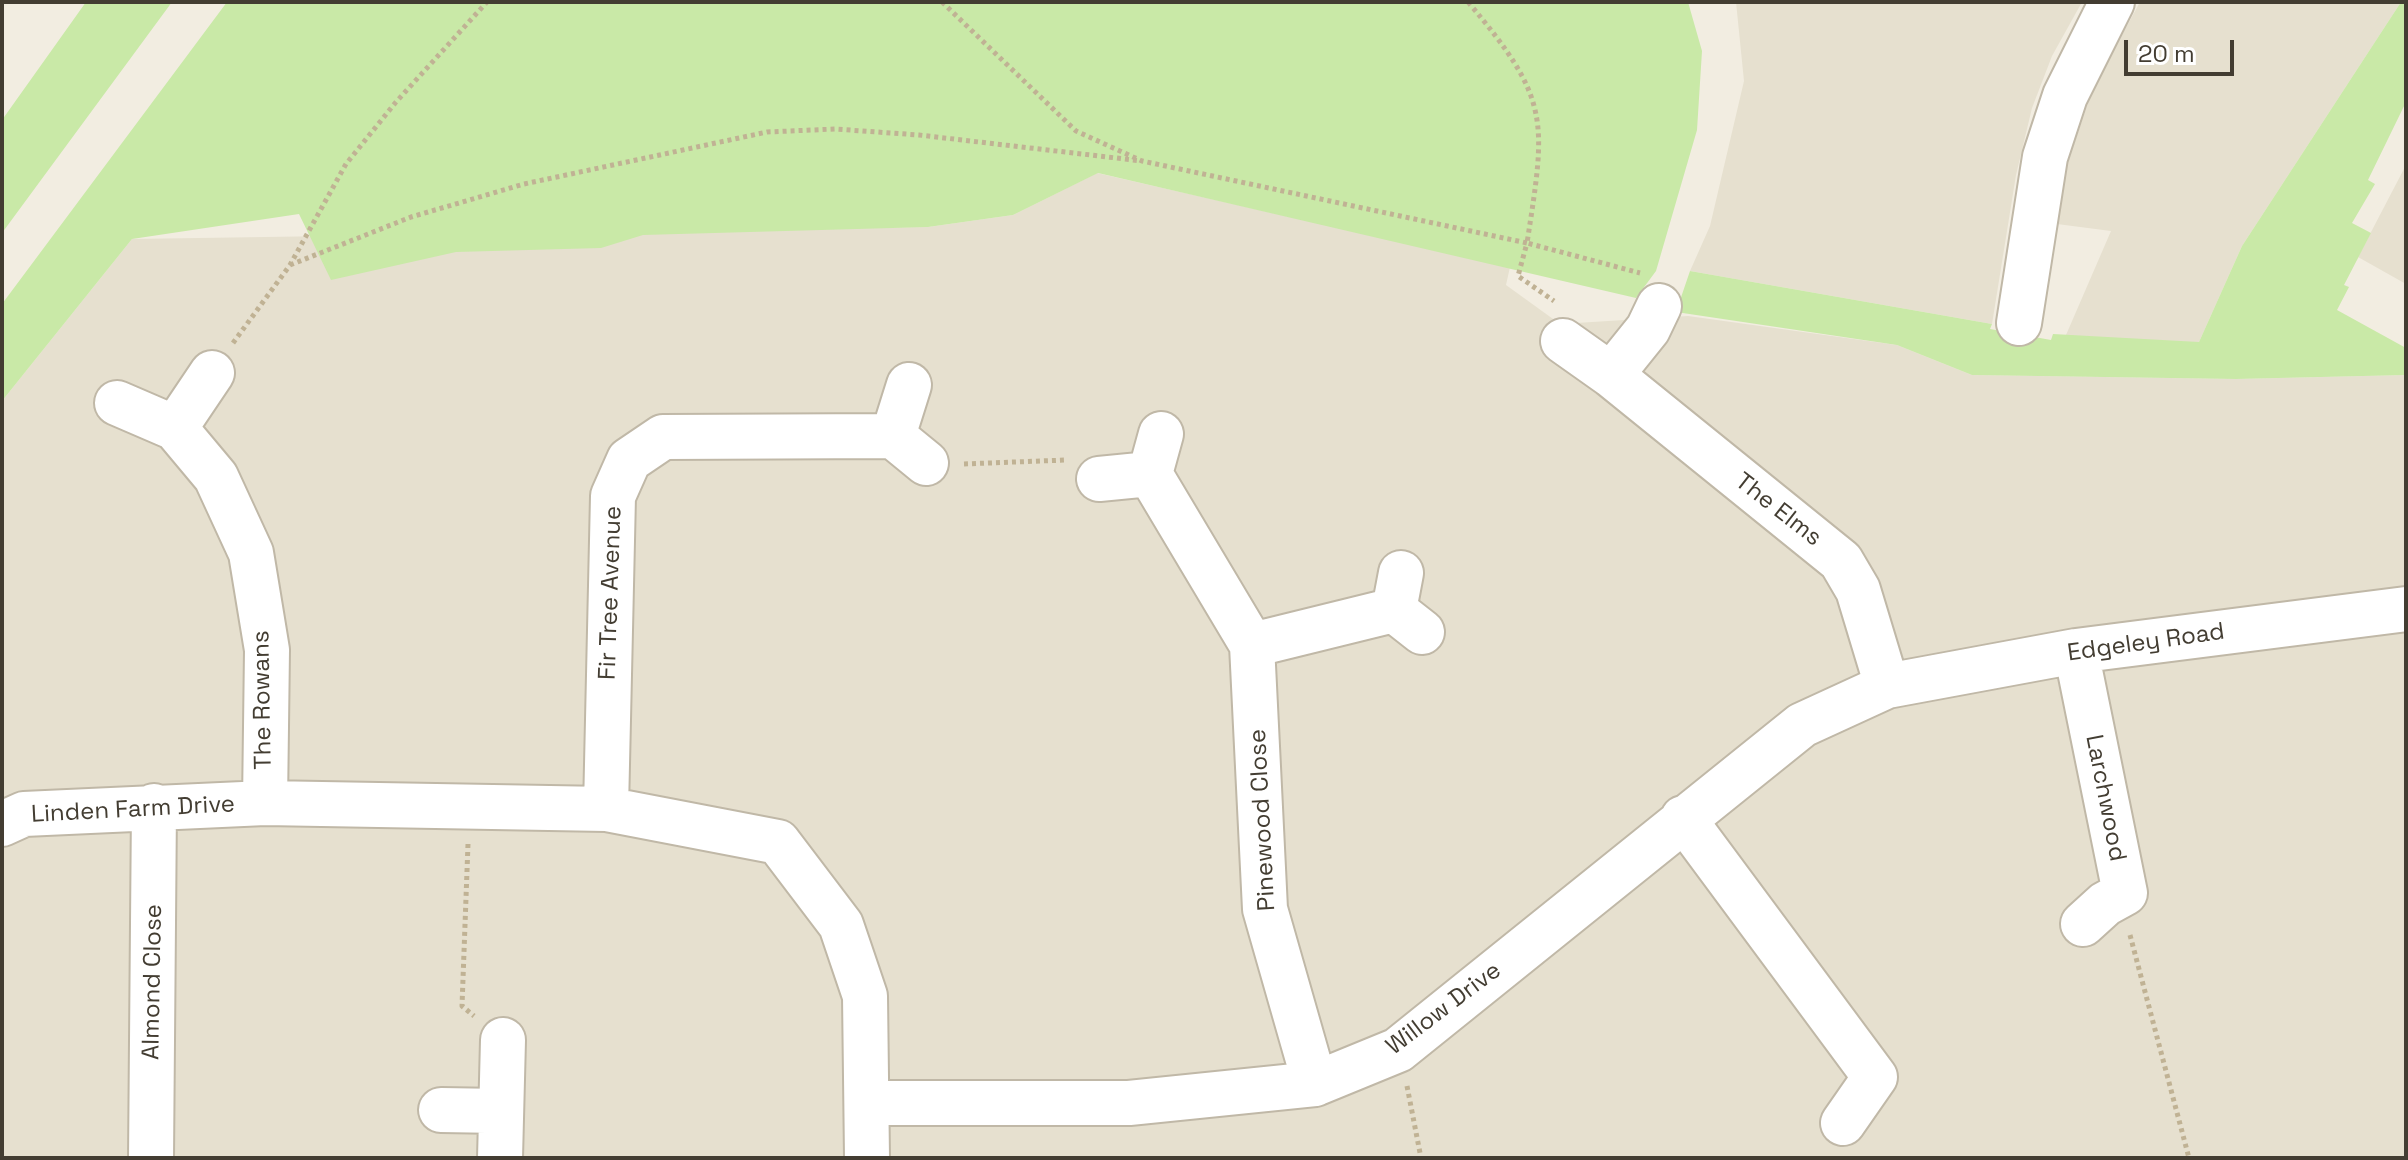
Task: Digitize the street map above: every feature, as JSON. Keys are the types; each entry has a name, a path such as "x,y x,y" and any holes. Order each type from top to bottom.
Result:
{"street":[{"path":"2019,323 2045,157 2065,96 2112,2"},
{"path":"1611,375 1648,329 1652,290"},
{"name":"The Elms","path":"1563,341 1611,375 1841,561 1858,590 1887,686"},
{"path":"175,428 212,373"},
{"path":"909,385 910,450"},
{"name":"The Rowans","path":"117,403 175,428 216,477 251,553 267,650 265,803"},
{"name":"Fir Tree Avenue","path":"606,809 613,496 629,460 663,437 910,450"},
{"name":"Pinewood Close","path":"1099,479 1156,454 1252,645 1265,909 1315,1084"},
{"path":"1252,645 1406,605"},
{"name":"Edgeley Road","path":"1887,686 2076,651 2406,609"},
{"name":"Larchwood","path":"2076,651 2125,893 2105,904 2083,924"},
{"name":"Willow Drive","path":"868,1103 1129,1103 1315,1084 1398,1050 1802,725 1887,686"},
{"name":"Linden Farm Drive","path":"2,824 24,814 265,803 606,809 778,842 841,925 865,996 868,1103"},
{"name":"Almond Close","path":"151,1158 154,806"},
{"path":"1683,818 1875,1077 1843,1123"},
{"path":"500,1158 503,1040"},
{"path":"867,1158 868,1103"},
{"path":"441,1110 501,1111"}],"path":[{"path":"212,373 290,265 346,164 396,102 487,2"},
{"path":"942,2 1076,131 1142,161"},
{"path":"1468,2 1516,63 1534,100 1541,152 1527,243 1518,276 1575,316 1563,341"},
{"path":"290,265 411,217 524,184 767,132 835,129 1142,161 1527,243 1652,290"},
{"path":"910,450 1082,460 1099,479"},
{"path":"469,807 462,1006 503,1040"},
{"path":"2125,893 2131,945 2189,1158"},
{"path":"1398,1050 1421,1158"}],"shaded area":[{"path":"1736,2 2082,2 2052,56 2032,108 2016,175 1992,324 1690,271 1710,226 1744,81"},
{"path":"2140,2 2401,2 2242,246 2199,342 2133,344 2066,335 2111,231 2057,224 2067,165 2093,88"},
{"path":"2406,165 2406,284 2358,257"},
{"path":"1097,173 1510,267 1506,285 1560,324 1688,316 1897,345 1972,375 2236,379 2406,375 2406,1158 2,1158 2,401 132,239 928,227 1013,215"}],"green space":[{"path":"86,2 172,2 2,233 2,120"},
{"path":"227,2 1688,2 1702,51 1697,130 1656,271 1636,298 1098,173 1013,215 928,227 643,235 601,248 456,252 331,280 299,214 132,239 2,401 2,304"},
{"path":"2401,2 2406,2 2406,102 2368,180 2375,184 2352,223 2371,233 2344,285 2349,287 2337,310 2406,348 2406,375 2236,379 1972,375 1897,345 1676,312 1690,271 1992,324 1990,329 2051,340 2053,334 2199,342 2242,246"}]}
